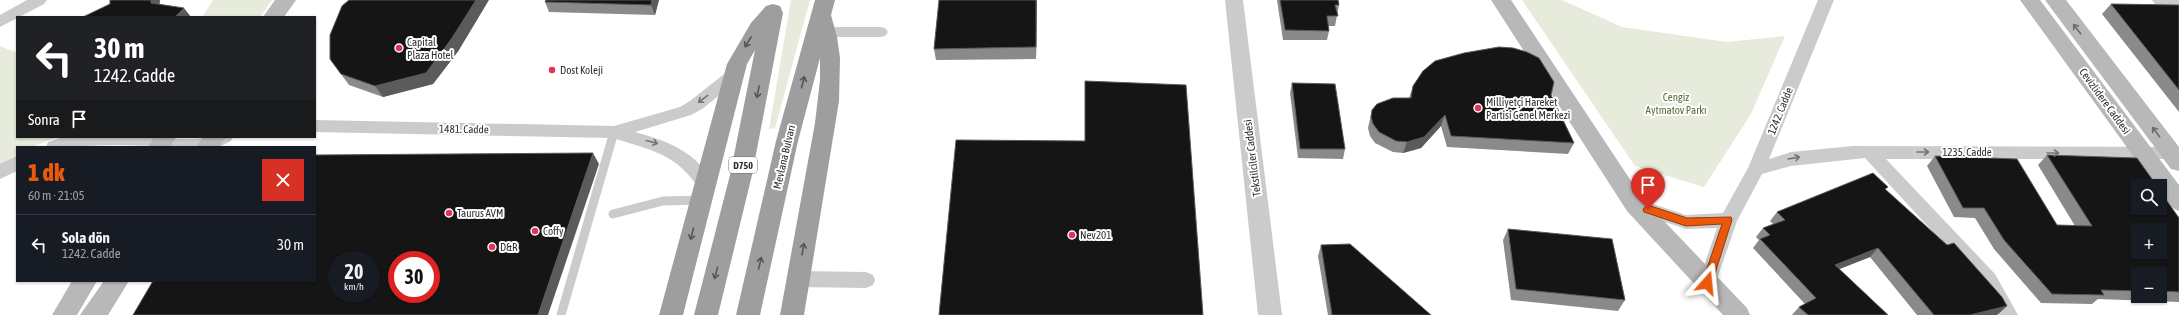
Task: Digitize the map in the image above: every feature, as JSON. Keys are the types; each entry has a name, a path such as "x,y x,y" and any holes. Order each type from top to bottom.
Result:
{"highway":[{"path":"671,315 737,64 749,40 774,6"},
{"name":"D750","path":"706,315 742,174 774,6"},
{"path":"792,315 828,98 830,54 824,15"},
{"name":"Mevlana Bulvarı","path":"748,315 787,141 824,15"}],"main road":[{"path":"274,16 286,0"},
{"path":"291,16 301,0"},
{"path":"1501,0 1580,116 1635,205 1738,315"},
{"name":"Cevizlidere Caddesi","path":"2030,0 2179,202"},
{"name":"Cevizlidere Caddesi","path":"2055,0 2176,156"},
{"path":"65,314 84,282"},
{"path":"96,313 116,282"}],"street":[{"path":"0,22 39,0"},
{"name":"Tekstilciler Caddesi","path":"1234,0 1270,315"},
{"name":"1242. Cadde","path":"1707,283 1728,220 1756,169 1826,0"},
{"path":"2160,0 2179,0"},
{"path":"0,28 14,14"},
{"path":"824,15 880,32"},
{"name":"1481. Cadde","path":"614,132 649,123 685,111 696,105 734,76"},
{"name":"1481. Cadde","path":"316,126 614,132 660,144 673,151 686,160 703,192"},
{"path":"57,146 80,138 162,142 175,146"},
{"path":"184,146 214,141"},
{"path":"1869,152 1988,279 2009,315"},
{"name":"1235. Cadde","path":"1756,169 1805,156 1869,152 2143,153 2176,156"},
{"path":"0,172 16,164"},
{"path":"1635,205 1686,222 1728,220"},
{"path":"798,279 866,280"}],"lane":[{"path":"561,315 614,132"},
{"path":"614,214 703,192"}],"green space":[{"path":"213,0 272,0 261,16 203,16"},
{"path":"791,0 810,0 775,128 769,129"},
{"name":"Cengiz Aytmatov Parkı","path":"1522,0 1562,0 1622,27 1727,42 1785,36 1751,114 1704,187 1635,166"},
{"path":"0,46 16,53 16,138 55,138 35,146 16,146 16,157 0,166"}],"building":[{"path":"110,0 151,0 151,3 184,8 176,16 85,16 110,4"},
{"name":"Capital Plaza Hotel","path":"349,0 476,0 452,38 426,73 375,86 341,74 330,59 330,35 342,6"},
{"path":"546,0 652,0 651,5 545,2"},
{"path":"939,0 1036,0 1036,47 934,49"},
{"path":"1280,0 1338,0 1339,5 1335,5 1338,16 1327,16 1329,31 1285,30"},
{"path":"2111,4 2179,5 2179,90"},
{"name":"Milliyetçi Hareket Partisi Genel Merkezi","path":"1499,47 1513,48 1527,52 1539,58 1554,82 1551,95 1574,143 1451,136 1445,115 1424,137 1407,142 1396,141 1379,132 1373,124 1371,117 1372,110 1377,104 1393,98 1411,98 1413,86 1423,71 1435,61 1464,53"},
{"name":"Nev201","path":"1085,81 1186,85 1203,315 939,315 956,140 1085,141"},
{"path":"1292,83 1335,84 1345,149 1300,149"},
{"name":"Taurus AVM","path":"593,153 538,315 133,315 152,282 316,282 316,155"},
{"path":"2047,155 2137,158 2152,179 2131,179 2131,215 2167,215 2167,201 2179,218 2179,292 2167,291 2167,267 2131,267 2131,291 2101,290 2104,295 2052,294 2004,240 1984,208 1963,208 1935,156 2017,159 2057,225 2092,226"},
{"path":"1873,173 1888,187 1885,189 1947,245 1954,243 2002,297 2007,306 1970,315 1934,315 1878,248 1835,265 1888,315 1808,315 1799,307 1816,298 1760,239 1770,235 1763,228 1785,220 1777,212"},
{"path":"1508,229 1612,239 1625,300 1516,289"},
{"path":"1350,244 1431,315 1332,315 1321,245"}],"place":[{"name":"Capital Plaza Hotel","path":"399,48"},
{"name":"Dost Koleji","path":"552,70"},
{"name":"Milliyetçi Hareket Partisi Genel Merkezi","path":"1478,108"},
{"name":"Taurus AVM","path":"449,213"},
{"name":"Coffy","path":"535,231"},
{"name":"Nev201","path":"1072,235"},
{"name":"D&R","path":"492,247"}],"route":[{"path":"1648,209 1686,222 1728,220 1707,283"}]}
